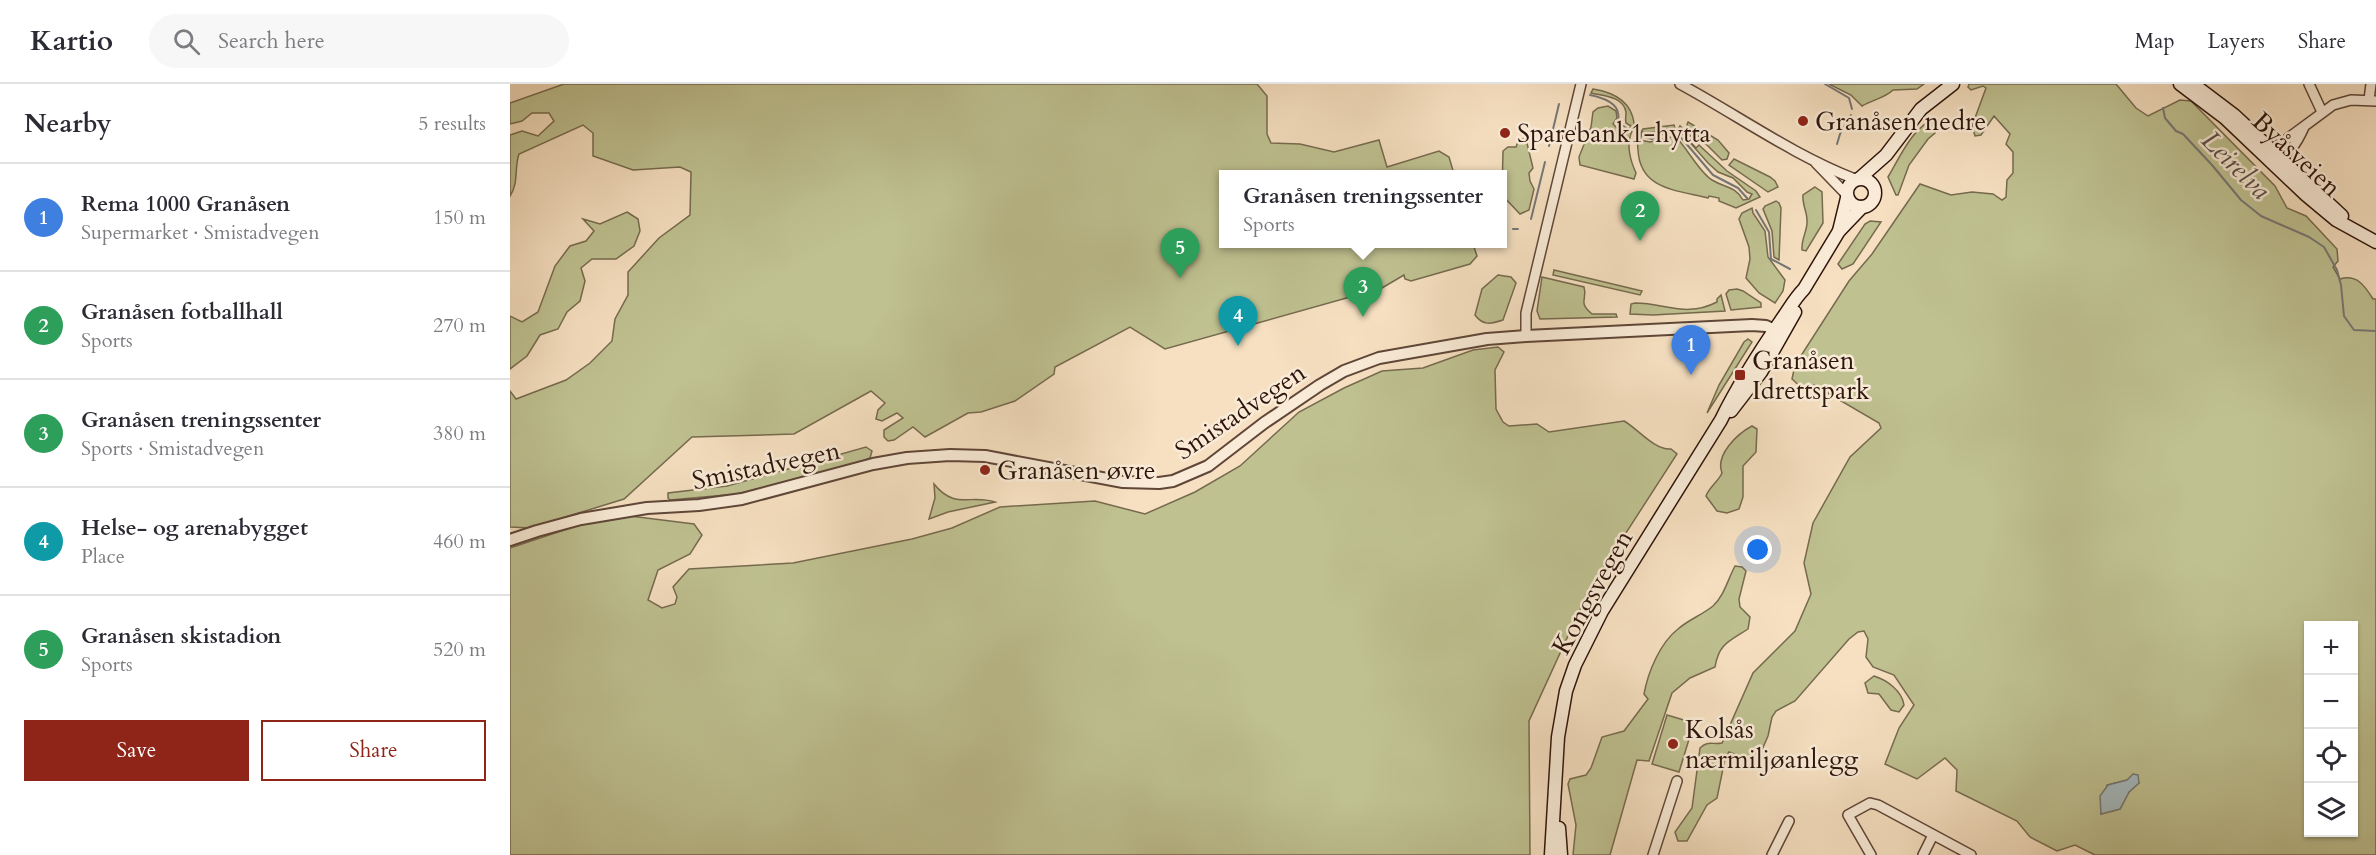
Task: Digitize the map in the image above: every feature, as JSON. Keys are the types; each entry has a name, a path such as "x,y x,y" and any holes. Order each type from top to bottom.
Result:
{"main road":[{"name":"Kongsvegen","path":"1839,231 1848,185 1886,155 1922,109 1953,84"},
{"name":"Byåsveien","path":"2180,84 2275,157"},
{"name":"Byåsveien","path":"2193,84 2234,115 2275,157 2306,195 2336,220 2376,242"},
{"name":"Kongsvegen","path":"1551,855 1561,716 1575,665 1602,611 1731,401 1779,332 1797,296 1804,289 1839,231 1862,207 1873,200 1874,187 1886,155"},
{"path":"1857,179 1868,180 1874,187"},
{"path":"1847,196 1853,205 1862,207"},
{"name":"Kongsvegen","path":"1555,803 1559,817 1561,855"}],"street":[{"path":"1526,336 1526,313 1581,84"},
{"path":"1680,84 1814,161 1857,179"},
{"path":"2309,84 2322,112"},
{"path":"2275,157 2300,138 2304,127 2333,105 2351,100 2373,100 2370,84"},
{"path":"1814,161 1847,196"},
{"name":"Smistadvegen","path":"511,538 615,512 742,499 873,464 907,458 950,455 985,456 1123,482 1173,481 1208,466 1293,402 1344,370 1379,358 1487,339 1526,336 1752,325 1779,332"},
{"path":"1653,855 1677,781"},
{"path":"1871,855 1848,815 1870,803 1878,805 1971,855"},
{"path":"1772,855 1789,821"},
{"path":"1923,855 1933,835"}],"green space":[{"path":"564,84 1257,84 1267,96 1267,134 1271,143 1300,144 1334,152 1379,140 1387,167 1439,151 1449,157 1453,170 1219,170 1219,248 1474,248 1477,256 1470,264 1411,281 1405,279 1404,275 1382,288 1165,349 1130,327 1055,367 1054,374 1015,401 981,412 968,413 925,437 913,427 894,440 888,441 884,437 884,430 903,418 897,413 882,421 876,419 878,410 885,403 871,391 794,434 692,437 624,499 530,528 510,527 510,391 516,399 566,380 590,363 612,341 615,319 628,295 628,272 659,238 690,215 691,172 680,167 633,170 593,156 593,133 583,125 519,154 513,191 510,196 510,135 522,131 538,136 554,121 549,113 532,113 522,121 510,124 510,103"},
{"path":"1829,84 1924,84 1917,89 1893,90 1862,106 1851,95"},
{"path":"1969,84 2116,84 2136,108 2148,116 2180,100 2191,101 2275,186 2287,208 2306,216 2337,249 2338,261 2333,267 2340,279 2351,278 2360,282 2373,299 2376,299 2376,855 2095,855 2075,845 2057,851 2030,837 2017,821 1956,791 1957,770 1945,758 1917,779 1885,764 1899,728 1914,705 1894,675 1873,667 1866,657 1868,639 1864,631 1858,632 1849,639 1795,701 1776,711 1758,759 1752,761 1729,752 1725,759 1717,798 1707,805 1687,841 1678,841 1675,832 1692,808 1700,748 1708,743 1722,743 1753,673 1795,631 1811,594 1804,563 1813,523 1850,457 1881,428 1879,423 1814,385 1803,389 1792,379 1795,365 1849,281 1872,254 1920,184 1951,195 1972,192 1993,194 2002,200 2006,197 2007,180 2013,173 2013,152 2006,144 2010,134 1994,116 1981,135 1975,136 1972,126 1986,88 1983,86 1971,90 1968,87","holes":["2127,780 2139,783 2129,792 2120,809 2101,814 2107,785"]},
{"path":"1593,89 1620,98 1629,108 1634,125 1629,146 1636,173 1634,179 1580,165 1579,157 1591,127 1593,112 1598,108 1608,106 1616,111 1617,118 1613,124 1625,136 1631,126 1626,123 1626,112 1621,103 1612,98 1591,93"},
{"path":"1936,118 1939,121 1935,133 1909,165 1898,195 1896,195 1888,177 1914,135 1920,128"},
{"path":"1688,122 1718,140 1729,153 1727,159 1722,160 1687,125"},
{"path":"1674,125 1675,128 1642,132 1640,140 1650,142 1675,136 1707,176 1733,190 1743,200 1749,199 1752,194 1733,178 1718,172 1708,163 1678,129 1680,126 1692,137 1689,140 1696,148 1699,145 1727,171 1756,191 1760,197 1736,208 1719,201 1719,198 1709,196 1708,198 1673,190 1653,181 1645,173 1640,163 1639,137 1643,129"},
{"path":"1519,139 1526,139 1533,168 1529,173 1534,189 1529,210 1520,214 1507,200 1507,170 1503,170 1503,151 1508,147 1516,147"},
{"path":"1734,159 1770,177 1778,187 1768,192 1729,165"},
{"path":"1815,187 1822,192 1823,223 1806,251 1802,250 1807,224 1803,195"},
{"path":"1776,201 1781,208 1779,260 1774,257 1772,231 1763,209"},
{"path":"1752,208 1765,231 1768,257 1785,280 1783,291 1775,303 1759,293 1746,278 1750,259 1749,247 1739,219 1742,213"},
{"path":"627,212 638,219 640,231 634,246 616,259 592,259 581,268 585,281 580,301 567,312 558,329 540,335 527,356 510,369 510,316 522,322 538,312 555,266 570,246 586,241 594,231 583,219 600,224"},
{"path":"1870,221 1881,222 1853,264 1842,269 1838,264 1865,224"},
{"path":"1554,270 1642,291 1640,295 1553,275"},
{"path":"1498,275 1511,277 1516,283 1503,320 1484,322 1475,315 1482,289"},
{"path":"1542,277 1584,287 1584,303 1592,314 1616,314 1617,317 1540,319 1537,311"},
{"path":"1737,289 1761,303 1761,307 1731,310 1726,294 1729,290"},
{"path":"1721,295 1725,311 1630,314 1631,304 1635,303 1695,309 1717,302"},
{"path":"1748,339 1752,342 1707,413 1719,385"},
{"path":"1498,347 1504,352 1495,370 1496,409 1503,422 1509,426 1537,424 1549,432 1624,421 1653,443 1665,449 1671,449 1677,454 1589,590 1529,721 1530,855 510,855 510,548 582,524 630,516 694,524 702,535 690,554 658,570 648,600 662,608 675,604 677,597 673,587 689,569 793,563 912,539 952,528 1000,507 1095,501 1145,514 1195,492 1240,466 1299,412 1344,388 1382,371 1423,368 1473,350"},
{"path":"1752,426 1757,429 1756,452 1743,466 1743,497 1739,509 1727,513 1717,511 1706,496 1722,473 1724,452 1740,434"},
{"path":"866,447 872,451 870,458 863,461 737,494 670,500 668,498 668,493 727,486"},
{"path":"934,484 949,497 995,502 948,512 929,519 935,498"},
{"path":"1735,566 1742,567 1746,571 1739,599 1740,607 1750,617 1748,629 1722,648 1715,667 1690,678 1672,693 1649,761 1637,760 1610,855 1573,855 1576,825 1568,784 1570,779 1586,775 1591,768 1602,737 1624,731 1648,699 1644,694 1648,677 1666,642 1682,626 1717,602"},
{"path":"1874,676 1889,683 1900,695 1904,705 1899,712 1891,710 1879,694 1868,693 1865,683"},
{"name":"Kolsås nærmiljøanlegg","path":"1667,715 1694,723 1679,772 1652,764"}],"water":[{"path":"2133,774 2138,775 2139,783 2129,792 2120,809 2101,814 2100,796 2108,785 2127,780"}],"waterway":[{"path":"1825,84 1849,98 1852,109"},
{"path":"1590,95 1611,103 1617,109 1619,123 1629,130"},
{"path":"1549,146 1559,104"},
{"name":"Leirelva","path":"2163,108 2165,118 2176,131 2183,134 2241,200 2261,216 2309,237 2324,247 2337,270 2344,316 2354,330 2376,331"},
{"path":"1837,144 1851,115"},
{"path":"1641,136 1652,139 1666,132 1678,134 1713,175 1738,188 1747,198"},
{"path":"1531,219 1545,162"},
{"path":"1756,210 1769,232 1771,259 1790,269"},
{"path":"1513,229 1518,229"}],"place":[{"name":"Granåsen nedre","path":"1803,121"},
{"name":"Sparebank1-hytta","path":"1505,133"},
{"name":"Granåsen fotballhall","path":"1640,241"},
{"name":"Granåsen skistadion","path":"1180,278"},
{"name":"Granåsen treningssenter","path":"1363,317"},
{"name":"Helse- og arenabygget","path":"1238,346"},
{"name":"Rema 1000 Granåsen","path":"1691,375"},
{"name":"Granåsen Idrettspark","path":"1740,375"},
{"name":"Granåsen øvre","path":"985,470"},
{"name":"Kolsås nærmiljøanlegg","path":"1673,744"}]}
